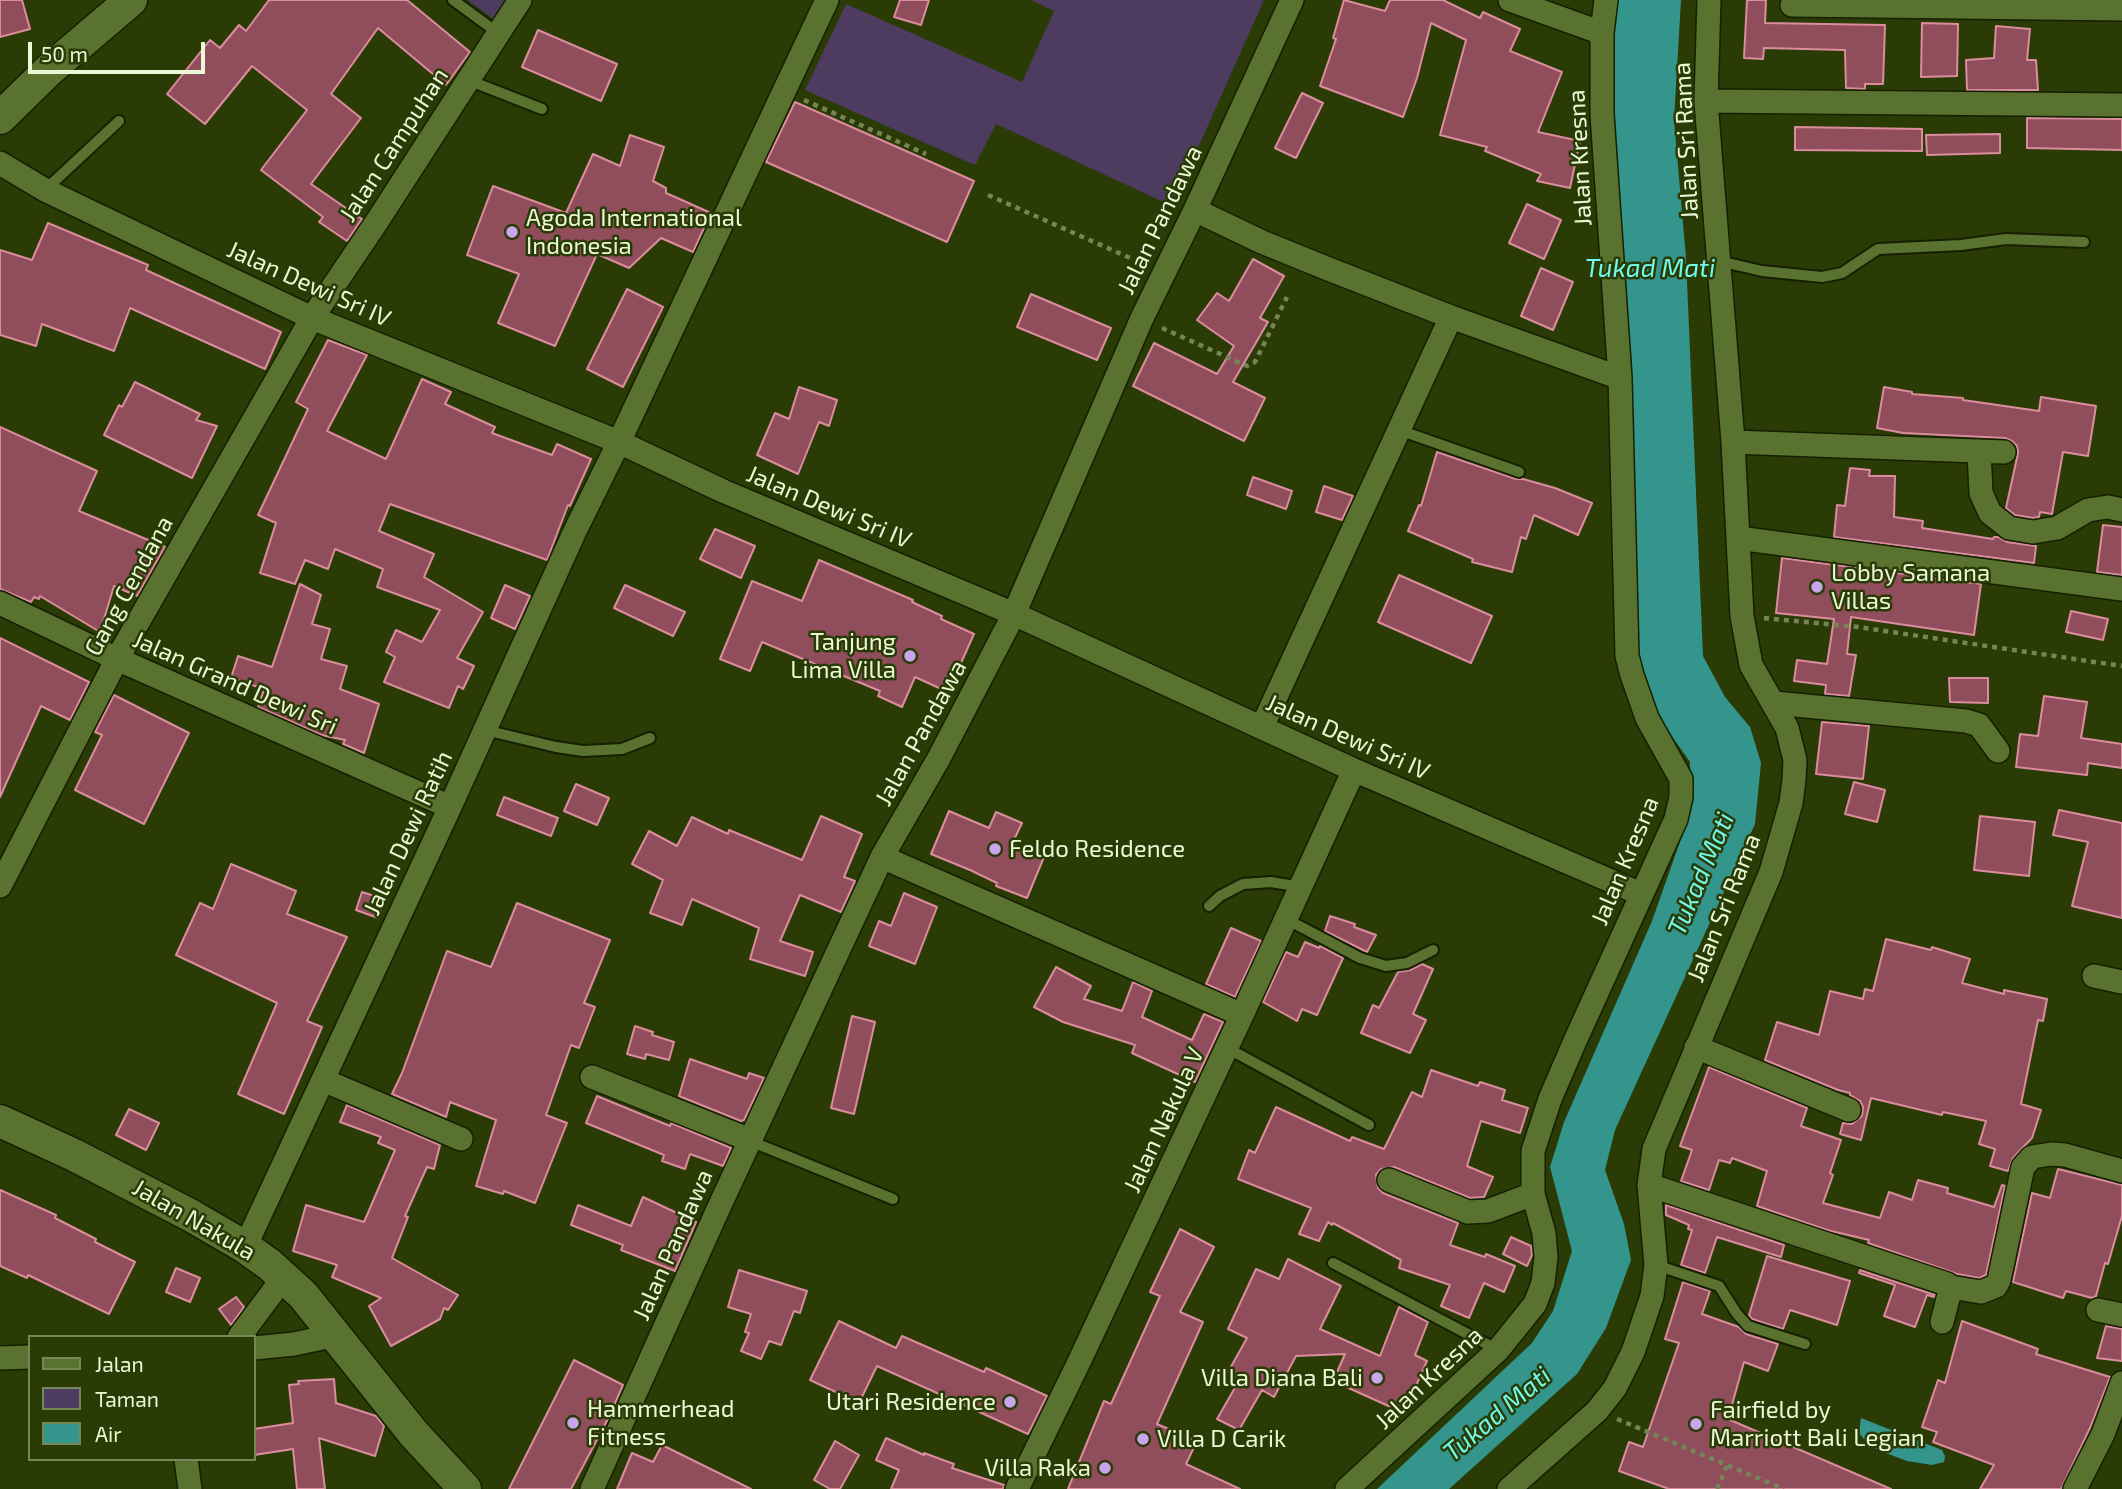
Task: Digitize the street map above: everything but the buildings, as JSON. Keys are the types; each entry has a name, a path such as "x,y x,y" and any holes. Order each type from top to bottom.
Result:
{"main road":[{"path":"0,118 49,70 131,0"},
{"name":"Jalan Nakula","path":"0,1121 190,1214 246,1247 303,1296 414,1434 465,1489"}],"street":[{"name":"Jalan Campuhan","path":"312,318 520,0"},
{"name":"Jalan Dewi Ratih","path":"246,1247 575,531 827,0"},
{"name":"Jalan Pandawa","path":"592,1489 882,857 939,758 1014,614 1142,318 1292,0"},
{"path":"1510,0 1602,33"},
{"name":"Jalan Kresna","path":"1347,1489 1499,1350 1535,1304 1543,1283 1546,1257 1544,1233 1533,1194 1533,1151 1550,1099 1676,819 1681,797 1681,779 1647,718 1628,656 1620,378 1602,114 1602,33 1606,0"},
{"name":"Jalan Sri Rama","path":"1509,1489 1597,1411 1615,1388 1633,1352 1652,1296 1656,1265 1649,1185 1654,1149 1770,872 1791,803 1795,760 1787,728 1751,665 1742,616 1733,442 1706,101 1709,0"},
{"path":"1792,5 2122,9"},
{"path":"1706,101 2122,105"},
{"name":"Jalan Dewi Sri IV","path":"0,163 45,190 312,318 619,442 723,491 1014,614 1354,770 1641,894"},
{"path":"1195,210 1262,242 1451,317 1620,378"},
{"path":"1262,727 1451,317"},
{"name":"Gang Cendana","path":"0,886 117,659 312,318"},
{"path":"1733,442 2004,452"},
{"path":"1979,451 1981,493 1990,513 2009,528 2033,533 2057,528 2088,510 2108,507 2122,510"},
{"path":"1738,538 2122,589"},
{"name":"Jalan Grand Dewi Sri","path":"0,603 117,659 450,807"},
{"path":"1774,702 1966,721 1979,725 1998,751"},
{"name":"Jalan Nakula V","path":"1017,1489 1227,1048 1354,770"},
{"path":"882,857 1242,1015"},
{"path":"2094,976 2122,982"},
{"path":"1696,1046 1849,1110"},
{"path":"592,1077 750,1140"},
{"path":"323,1080 461,1139"},
{"path":"1649,1185 1951,1287 1981,1292 1996,1286 1999,1280 2026,1161 2032,1157 2051,1154 2122,1171"},
{"path":"1389,1180 1468,1212 1488,1211 1533,1194"},
{"path":"240,1335 283,1278"},
{"path":"1942,1322 1951,1287"},
{"path":"2098,1310 2122,1315"},
{"path":"256,1348 294,1344 336,1335"},
{"path":"0,1358 28,1357"},
{"path":"2075,1489 2103,1434 2122,1383"},
{"path":"186,1461 190,1489"}],"lane":[{"path":"453,0 498,33"},
{"path":"468,80 542,109"},
{"path":"45,190 119,121"},
{"path":"1719,261 1762,271 1822,277 1842,273 1878,249 1911,249 2006,239 2084,242"},
{"path":"1399,430 1519,472"},
{"path":"485,730 583,751 622,749 650,738"},
{"path":"1209,906 1220,896 1243,884 1271,882 1301,887"},
{"path":"1286,919 1360,958 1386,966 1407,963 1433,950"},
{"path":"1227,1048 1369,1125"},
{"path":"750,1140 893,1199"},
{"path":"1333,1263 1499,1350"},
{"path":"1656,1265 1719,1286 1748,1326 1805,1344"}],"path":[{"path":"784,91 926,154"},
{"path":"988,195 1163,273"},
{"path":"1142,318 1247,366 1255,362 1287,297"},
{"path":"1742,616 1857,627 2122,666"},
{"path":"1597,1411 1784,1489"},
{"path":"1717,1489 1727,1466"}],"green space":[{"path":"468,0 506,0 493,19"},
{"path":"1031,0 1264,0 1172,206 996,124 975,165 805,90 846,4 1022,82 1054,11"}],"water":[{"name":"Tukad Mati","path":"1613,0 1681,0 1674,120 1686,258 1703,656 1725,697 1750,727 1761,763 1755,824 1615,1130 1605,1170 1624,1224 1631,1260 1606,1328 1577,1374 1449,1489 1377,1489 1532,1343 1553,1311 1572,1251 1550,1167 1564,1122 1652,921 1689,816 1690,762 1659,718 1639,679 1608,140"},
{"path":"1861,1418 1942,1450 1944,1462 1932,1465 1907,1461 1878,1450 1859,1433"}],"place":[{"name":"Agoda International Indonesia","path":"512,232"},
{"name":"Lobby Samana Villas","path":"1817,587"},
{"name":"Tanjung Lima Villa","path":"910,656"},
{"name":"Feldo Residence","path":"995,849"},
{"name":"Villa Diana Bali","path":"1377,1378"},
{"name":"Utari Residence","path":"1010,1402"},
{"name":"Hammerhead Fitness","path":"573,1423"},
{"name":"Fairfield by Marriott Bali Legian","path":"1696,1424"},
{"name":"Villa D Carik","path":"1143,1439"},
{"name":"Villa Raka","path":"1105,1468"}]}
